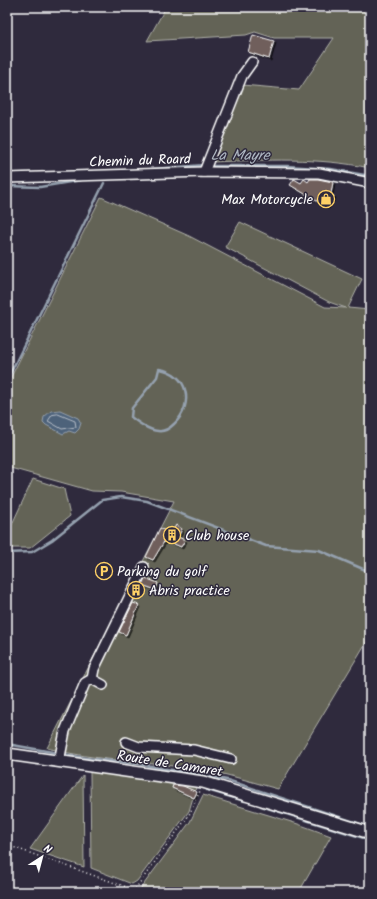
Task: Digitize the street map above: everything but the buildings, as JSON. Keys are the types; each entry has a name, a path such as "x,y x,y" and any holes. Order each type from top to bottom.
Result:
{"main road":[{"name":"Route de Camaret","path":"7,754 203,782 370,832"}],"street":[{"path":"204,172 242,76 252,62"},
{"name":"Chemin du Roard","path":"7,178 204,172 319,173 370,182"},
{"path":"59,762 64,731 85,683 92,679 94,669 144,567"},
{"path":"92,679 103,685"},
{"path":"126,742 139,747 194,750 231,759"}],"path":[{"path":"7,845 134,891 190,815 203,782"}],"green space":[{"path":"166,7 370,7 370,168 331,162 291,160 212,162 242,85 299,90 334,38 274,38 255,32 246,35 147,41"},
{"path":"101,197 189,236 325,307 346,308 329,302 225,247 240,222 362,279 348,308 370,310 370,636 278,789 228,775 198,769 103,759 47,748 174,501 121,492 92,491 7,467 7,385"},
{"path":"33,479 64,489 70,516 30,548 7,548 7,535"},
{"path":"90,772 197,784 189,811 137,881 132,884 91,868"},
{"path":"83,775 84,867 30,849"},
{"path":"203,795 298,824 331,836 299,892 138,892 190,822"}],"water":[{"path":"60,410 78,418 81,423 79,429 75,433 69,431 63,434 43,422 44,417 51,411"}],"waterway":[{"name":"La Mayre","path":"140,170 204,165"},
{"name":"La Mayre","path":"209,166 287,166 331,169 370,176"},
{"name":"La Mayre","path":"7,186 40,187 82,180"},
{"path":"7,380 104,183"},
{"path":"159,369 177,376 185,390 186,399 185,408 181,416 171,427 161,431 147,428 131,417 132,408 157,377 159,369"},
{"path":"7,553 32,552 52,540 102,500 121,497 147,501 266,546 319,550 370,572"},
{"path":"7,744 86,758 139,764 227,780 370,827"},
{"path":"207,790 245,801"},
{"path":"261,806 370,840"}],"place":[{"name":"Max Motorcycle","path":"326,199"},
{"name":"Club house","path":"172,535"},
{"name":"Parking du golf","path":"104,571"},
{"name":"Abris practice","path":"136,590"}]}
